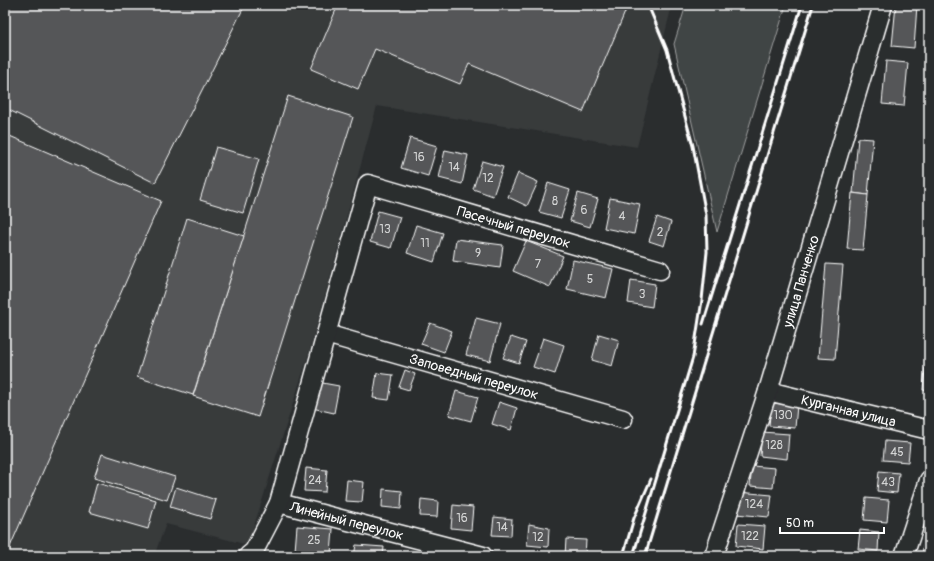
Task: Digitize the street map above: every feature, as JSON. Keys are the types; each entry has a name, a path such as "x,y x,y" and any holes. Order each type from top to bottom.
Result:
{"street":[{"name":"улица Панченко","path":"714,556 768,391 883,5"},
{"name":"Пасечный переулок","path":"326,334 368,184 660,270"},
{"name":"Заповедный переулок","path":"326,334 623,418"},
{"path":"248,556 254,551 279,503 326,334"},
{"name":"Курганная улица","path":"768,391 929,430"},
{"path":"904,556 929,480"},
{"name":"Линейный переулок","path":"279,503 483,556"}],"shaded area":[{"path":"5,5 672,5 637,147 377,106 311,347 248,545 166,524 154,556 5,556"},
{"path":"686,5 786,5 717,232 674,44"}],"building":[{"path":"5,5 245,5 155,183 5,108"},
{"path":"338,5 628,5 583,112 469,64 460,84 375,49 358,89 311,69"},
{"path":"896,5 917,5 914,48 892,46"},
{"path":"886,61 908,63 904,106 882,104"},
{"path":"288,96 353,117 258,417 193,396"},
{"path":"5,134 161,201 6,556 5,556"},
{"path":"410,138 437,146 428,176 401,168"},
{"path":"858,138 873,139 868,195 853,193"},
{"path":"216,147 259,159 243,213 200,200"},
{"path":"445,150 468,155 462,184 439,178"},
{"path":"482,161 503,167 493,196 473,189"},
{"path":"518,173 538,182 527,206 508,197"},
{"path":"548,183 570,190 561,218 539,212"},
{"path":"578,193 598,199 590,227 570,221"},
{"path":"852,193 868,195 863,250 847,249"},
{"path":"610,198 640,204 634,234 604,228"},
{"path":"378,211 400,217 391,248 370,242"},
{"path":"657,217 671,222 664,246 649,241"},
{"path":"187,218 244,236 193,395 137,377"},
{"path":"416,225 443,233 434,262 407,253"},
{"path":"456,239 503,245 500,268 453,261"},
{"path":"526,241 563,256 550,287 513,271"},
{"path":"573,260 613,269 606,298 567,289"},
{"path":"826,264 843,265 835,359 818,358"},
{"path":"631,280 655,284 652,307 628,303"},
{"path":"476,318 500,324 490,361 466,355"},
{"path":"430,323 452,331 444,352 421,344"},
{"path":"599,334 619,340 612,366 592,360"},
{"path":"511,337 526,342 519,363 503,358"},
{"path":"543,338 564,345 555,374 533,367"},
{"path":"925,368 929,369 929,391 923,390"},
{"path":"405,370 415,374 409,390 399,387"},
{"path":"377,373 393,375 389,400 373,398"},
{"path":"317,382 339,386 334,413 312,408"},
{"path":"456,391 478,397 471,421 449,415"},
{"path":"499,402 517,408 511,430 492,424"},
{"path":"771,403 797,405 795,428 769,426"},
{"path":"762,432 789,434 787,459 760,456"},
{"path":"885,441 910,443 908,462 883,460"},
{"path":"102,454 175,477 167,500 94,478"},
{"path":"752,466 775,468 773,488 750,486"},
{"path":"306,468 327,470 325,492 304,491"},
{"path":"879,471 899,473 897,493 877,491"},
{"path":"347,480 364,482 362,502 345,501"},
{"path":"97,483 156,500 148,529 89,512"},
{"path":"176,487 216,500 210,519 170,507"},
{"path":"383,489 402,491 401,509 382,507"},
{"path":"738,492 772,495 769,517 736,514"},
{"path":"866,498 889,500 887,522 864,520"},
{"path":"421,499 438,501 437,517 420,516"},
{"path":"453,505 473,507 471,530 451,528"},
{"path":"494,517 512,519 511,536 492,535"},
{"path":"529,524 549,528 548,547 527,545"},
{"path":"738,524 765,526 763,549 736,546"},
{"path":"297,526 333,529 331,554 295,551"},
{"path":"860,530 879,532 878,551 858,549"},
{"path":"566,539 586,540 585,556 565,556"},
{"path":"924,541 929,542 929,556 922,556"},
{"path":"356,545 384,547 383,556 354,556"},
{"path":"410,551 434,553 433,556 410,556"}],"railway":[{"path":"633,556 693,357 702,300 707,252 706,215 693,146 667,50 648,5"},
{"path":"703,324 802,5"},
{"path":"645,556 813,5"},
{"path":"623,556 634,518 651,479"}]}
